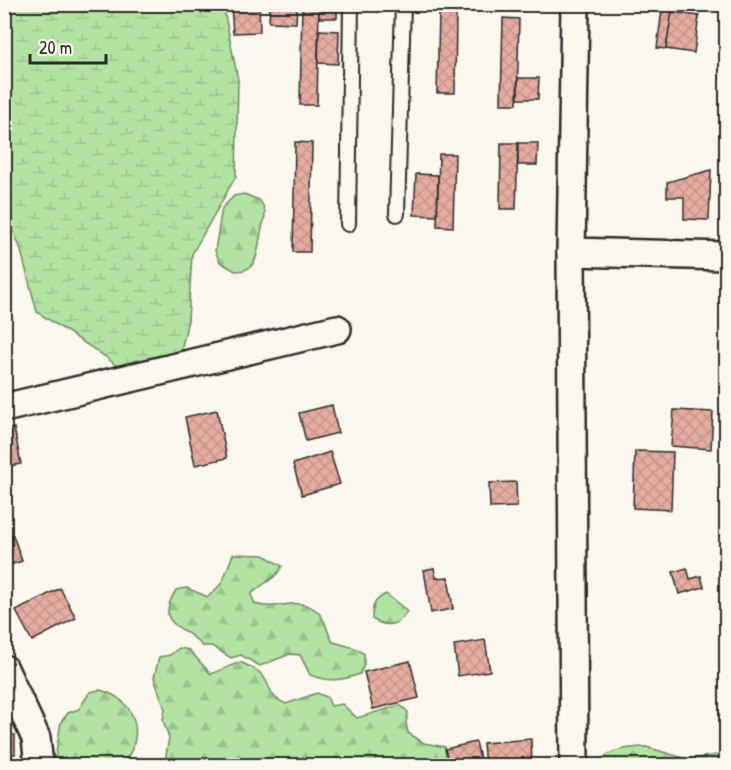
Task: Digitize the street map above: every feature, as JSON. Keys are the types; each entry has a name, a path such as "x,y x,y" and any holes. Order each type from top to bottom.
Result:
{"street":[{"path":"574,765 571,252 575,4"},
{"path":"571,252 726,255"},
{"path":"4,408 337,329"},
{"path":"4,669 36,738 39,765"}],"lane":[{"path":"348,224 351,4"},
{"path":"396,214 404,4"}],"green space":[{"path":"4,5 223,5 238,80 236,176 192,254 188,320 178,365 142,388 106,357 37,312 20,247 5,211"},
{"path":"244,194 259,200 264,208 265,216 258,252 253,264 249,268 235,271 220,262 215,251 222,208 234,196"},
{"path":"233,554 264,555 282,566 276,575 251,595 255,604 271,606 303,604 311,607 321,615 333,642 355,648 364,654 364,665 360,674 335,680 310,675 300,655 290,654 260,666 241,655 231,658 212,646 202,646 174,624 168,612 176,590 187,588 208,597 222,583"},
{"path":"386,594 407,611 400,620 392,624 383,624 372,619 374,604"},
{"path":"179,648 189,650 211,674 240,662 250,667 263,676 274,696 286,704 317,693 327,697 331,706 342,704 357,718 400,705 408,712 406,723 408,733 424,743 445,747 453,765 170,765 165,761 169,738 163,720 165,709 154,678 159,657 170,655"},
{"path":"100,690 123,702 130,711 136,732 129,755 121,765 54,765 61,722 68,713 79,709 90,692"},
{"path":"646,747 687,759 726,754 726,765 595,765 612,753"}],"building":[{"path":"231,4 259,4 260,32 233,33"},
{"path":"270,4 297,4 296,23 269,22"},
{"path":"302,4 319,4 317,105 300,105"},
{"path":"319,4 337,4 337,18 319,18"},
{"path":"662,10 672,12 666,49 657,48"},
{"path":"439,12 456,13 455,93 437,93"},
{"path":"672,12 699,16 694,53 666,49"},
{"path":"503,18 519,19 517,104 501,104"},
{"path":"319,30 339,31 338,64 318,63"},
{"path":"518,78 539,78 538,99 518,99"},
{"path":"295,142 312,143 310,252 293,252"},
{"path":"501,143 518,143 516,209 500,209"},
{"path":"518,143 538,143 537,165 518,165"},
{"path":"439,154 455,154 453,227 437,226"},
{"path":"711,170 709,220 684,219 684,197 667,197 667,182"},
{"path":"416,174 438,175 437,216 414,215"},
{"path":"332,405 338,433 306,441 299,413"},
{"path":"217,410 227,458 195,465 185,417"},
{"path":"674,410 713,412 711,449 671,446"},
{"path":"14,428 21,464 4,467 4,430"},
{"path":"635,451 673,452 671,510 633,508"},
{"path":"330,452 340,484 302,495 293,464"},
{"path":"516,482 517,507 490,508 489,483"},
{"path":"13,535 22,561 4,567 4,538"},
{"path":"434,568 436,578 448,577 453,609 431,613 424,570"},
{"path":"687,568 690,579 701,576 704,587 679,594 673,572"},
{"path":"60,588 76,618 32,641 16,611"},
{"path":"485,640 490,671 458,676 454,645"},
{"path":"410,661 419,698 373,709 364,672"},
{"path":"4,735 15,735 15,754 4,754"},
{"path":"531,739 532,766 485,766 483,743"},
{"path":"476,742 480,759 449,766 445,749"}]}
